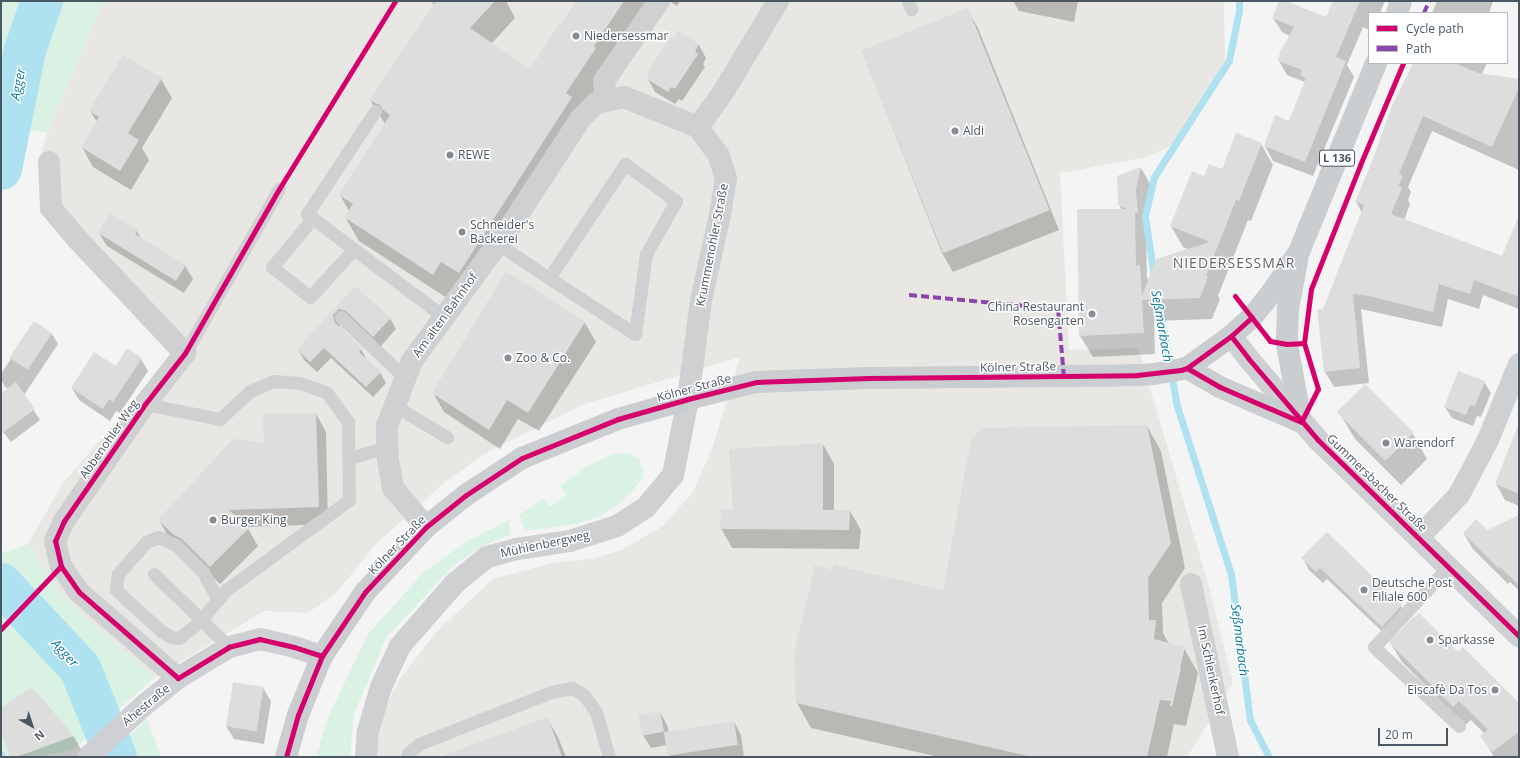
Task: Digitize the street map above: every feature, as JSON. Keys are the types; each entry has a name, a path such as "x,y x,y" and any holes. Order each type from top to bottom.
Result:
{"main road":[{"path":"1396,12 1401,1"},
{"name":"Kölner Straße","path":"286,757 298,715 322,656 365,592 426,527 466,495 522,458 618,419 756,382 869,378 1154,374 1184,369 1231,336 1252,317 1270,295 1299,252 1376,64"},
{"path":"1299,252 1288,309 1287,344 1301,422"},
{"name":"Gummersbacher Straße","path":"1231,336 1301,422 1519,636"},
{"path":"1184,369 1220,387 1301,422"},
{"name":"Ahestraße","path":"88,757 142,706 178,678 229,647 260,640 294,647 322,656"}],"street":[{"path":"606,101 604,81 659,1"},
{"path":"698,127 722,94 778,1"},
{"name":"Am alten Bahnhof","path":"426,527 393,488 388,447 387,426 412,361 498,244 581,118 596,103 624,97 698,127"},
{"name":"Krummenohler Straße","path":"688,399 701,300 720,214 726,178 719,156 698,127"},
{"path":"49,162 51,208 78,240 185,353"},
{"name":"Abbenohler Weg","path":"178,678 79,592 61,566 55,541 64,521 145,404 185,353"},
{"path":"1419,537 1459,495 1488,440 1519,364"},
{"name":"Mühlenbergweg","path":"366,757 368,731 381,687 400,646 454,584 487,557 517,549 570,541 617,526 646,507 673,475 688,399"},
{"name":"Im Schlenkerhof","path":"1191,584 1228,757"}],"lane":[{"path":"375,111 307,214 444,317"},
{"path":"498,244 549,278 635,334 646,254 676,201 625,164 549,278"},
{"name":"Abbenohler Weg","path":"185,353 279,189"},
{"path":"313,218 272,267 310,297 354,249"},
{"path":"341,317 405,378"},
{"path":"145,404 220,419 250,392 273,381 300,383 327,393 348,422 348,500 226,590 218,600 200,621 180,638 171,637 161,631 116,590 118,574 146,542 158,537 176,545 203,572 218,600"},
{"path":"395,406 447,437"},
{"path":"349,458 388,447"},
{"path":"1449,566 1374,647 1459,726"},
{"path":"154,574 200,621 229,647"},
{"path":"407,757 408,753 419,744 551,692 572,688 584,695 596,712 609,757"}],"shaded area":[{"path":"103,1 1224,1 1225,60 1195,122 1172,145 1144,158 1060,173 1069,350 1138,348 1208,583 1233,683 1187,757 378,757 376,747 384,712 399,680 437,631 493,579 557,562 592,559 622,550 663,526 693,492 712,449 740,357 585,404 488,452 445,482 377,543 336,593 308,613 264,611 154,678 64,598 28,544 63,483 172,357 67,243 40,159 47,133"}],"green space":[{"path":"1,1 103,1 47,133 1,126"},
{"path":"628,453 639,459 643,471 642,479 618,505 598,517 576,524 525,531 519,515 543,499 550,507 567,494 560,486 589,465 613,454"},
{"path":"509,520 511,534 482,546 455,564 386,638 354,714 350,757 316,757 328,717 368,634 424,572 468,541"},
{"path":"28,544 64,598 154,678 72,750 39,757 1,757 1,554"},
{"path":"147,719 161,757 108,757"}],"building":[{"name":"REWE","path":"436,1 495,1 470,28 530,69 559,24 561,25 577,1 624,1 594,46 596,48 566,93 572,97 459,273 441,262 433,275 344,217 353,204 339,195 390,115 383,110 380,105 369,100"},
{"path":"1279,1 1286,1 1326,17 1333,1 1360,1 1336,57 1346,61 1305,162 1264,146 1275,115 1289,121 1306,78 1300,75 1302,70 1278,61 1280,52 1294,27 1272,18"},
{"name":"Aldi","path":"968,8 1050,210 943,253 861,51"},
{"path":"678,31 699,44 695,51 698,54 675,89 671,87 668,92 647,79 650,73 648,71 671,36 674,38"},
{"path":"123,55 162,78 128,133 139,140 120,171 81,147 99,117 89,111"},
{"path":"1413,64 1456,64 1478,73 1519,79 1519,88 1492,147 1423,116 1399,174 1403,176 1398,186 1402,188 1391,214 1502,256 1519,215 1519,297 1474,280 1470,294 1439,284 1433,312 1369,296 1353,294 1360,368 1324,372 1317,309 1323,309 1364,205 1355,201 1367,175 1392,106"},
{"path":"1236,133 1262,143 1239,201 1236,200 1206,276 1208,277 1200,298 1142,300 1144,333 1079,336 1077,209 1128,209 1118,205 1117,176 1141,167 1136,190 1138,213 1135,212 1136,266 1140,264 1142,296 1156,259 1210,242 1170,226 1192,171 1204,176 1209,164 1222,169"},
{"path":"110,213 138,230 135,234 186,265 176,281 98,233"},
{"name":"Zoo & Co.","path":"506,271 585,322 528,413 507,400 489,430 432,393"},
{"path":"355,286 391,318 373,337 346,311 339,309 333,315 335,323 362,348 359,352 381,372 366,387 324,348 310,362 297,349"},
{"path":"34,321 52,333 28,370 9,357"},
{"path":"127,348 142,358 113,402 109,399 103,409 71,388 94,352 116,366"},
{"path":"1458,371 1485,381 1475,406 1470,405 1466,415 1444,407"},
{"path":"16,382 35,409 1,434 1,393"},
{"name":"Warendorf","path":"1365,384 1414,433 1386,461 1337,412"},
{"path":"316,413 319,507 229,510 249,528 210,567 182,539 174,535 158,520 233,439 264,443 263,414"},
{"path":"1147,425 1171,543 1148,578 1149,620 1156,620 1154,639 1185,647 1172,701 1160,700 1147,757 1032,757 796,703 794,654 815,565 833,570 834,565 943,590 971,439 982,428"},
{"path":"1518,425 1519,426 1519,494 1495,484"},
{"path":"823,443 823,510 850,510 849,530 720,529 721,509 733,509 729,449"},
{"path":"1519,515 1519,585 1500,567 1499,569 1463,533 1476,519 1487,530"},
{"path":"1327,532 1402,605 1382,627 1320,568 1316,572 1301,558"},
{"path":"1419,613 1458,652 1463,647 1519,703 1519,732 1492,752 1480,736 1488,730 1459,701 1453,707 1389,642 1413,617 1414,618"},
{"path":"233,682 264,687 257,731 226,726"},
{"path":"32,687 74,736 16,757 10,757 1,731 1,708"},
{"path":"660,711 664,732 642,736 638,715"},
{"path":"548,717 562,757 445,757 444,755"},
{"path":"734,721 738,745 668,756 664,732"}],"waterway":[{"name":"Agger","path":"1,169 25,50 42,1"},
{"name":"Seßmarbach","path":"1154,277 1145,216 1154,177 1229,60 1239,11 1239,1"},
{"name":"Seßmarbach","path":"1156,291 1177,406 1231,574 1250,720 1269,757"},
{"name":"Agger","path":"1,584 80,668 116,757"}],"marked path":[{"path":"1424,12 1429,1"},
{"path":"909,295 1058,309 1064,377"}],"cycle path":[{"path":"322,656 294,647 260,639 229,647 178,678 79,592 61,566 55,541 64,521 145,404 185,353 279,189 395,1"},
{"path":"1301,422 1318,389 1304,343 1311,289 1360,165 1403,64"},
{"path":"1235,296 1270,341 1287,344 1304,343"},
{"path":"286,757 298,715 322,656 365,592 426,527 466,495 522,458 618,419 756,382 869,378 1137,375 1181,370 1187,368 1231,336 1252,317"},
{"path":"1231,336 1318,440 1519,636"},
{"path":"1187,368 1220,387 1299,421"},
{"path":"1,629 61,566"}],"place":[{"name":"Niedersessmar","path":"576,36"},
{"name":"Aldi","path":"955,131"},
{"name":"REWE","path":"450,155"},
{"name":"Schneider's Bäckerei","path":"462,232"},
{"name":"China Restaurant Rosengarten","path":"1092,314"},
{"name":"Zoo & Co.","path":"508,358"},
{"name":"Warendorf","path":"1386,443"},
{"name":"Burger King","path":"213,520"},
{"name":"Deutsche Post Filiale 600","path":"1364,590"},
{"name":"Sparkasse","path":"1430,640"},
{"name":"Eiscafè Da Tos","path":"1495,690"}],"district":[{"name":"NIEDERSESSMAR","path":"1234,263"}]}
